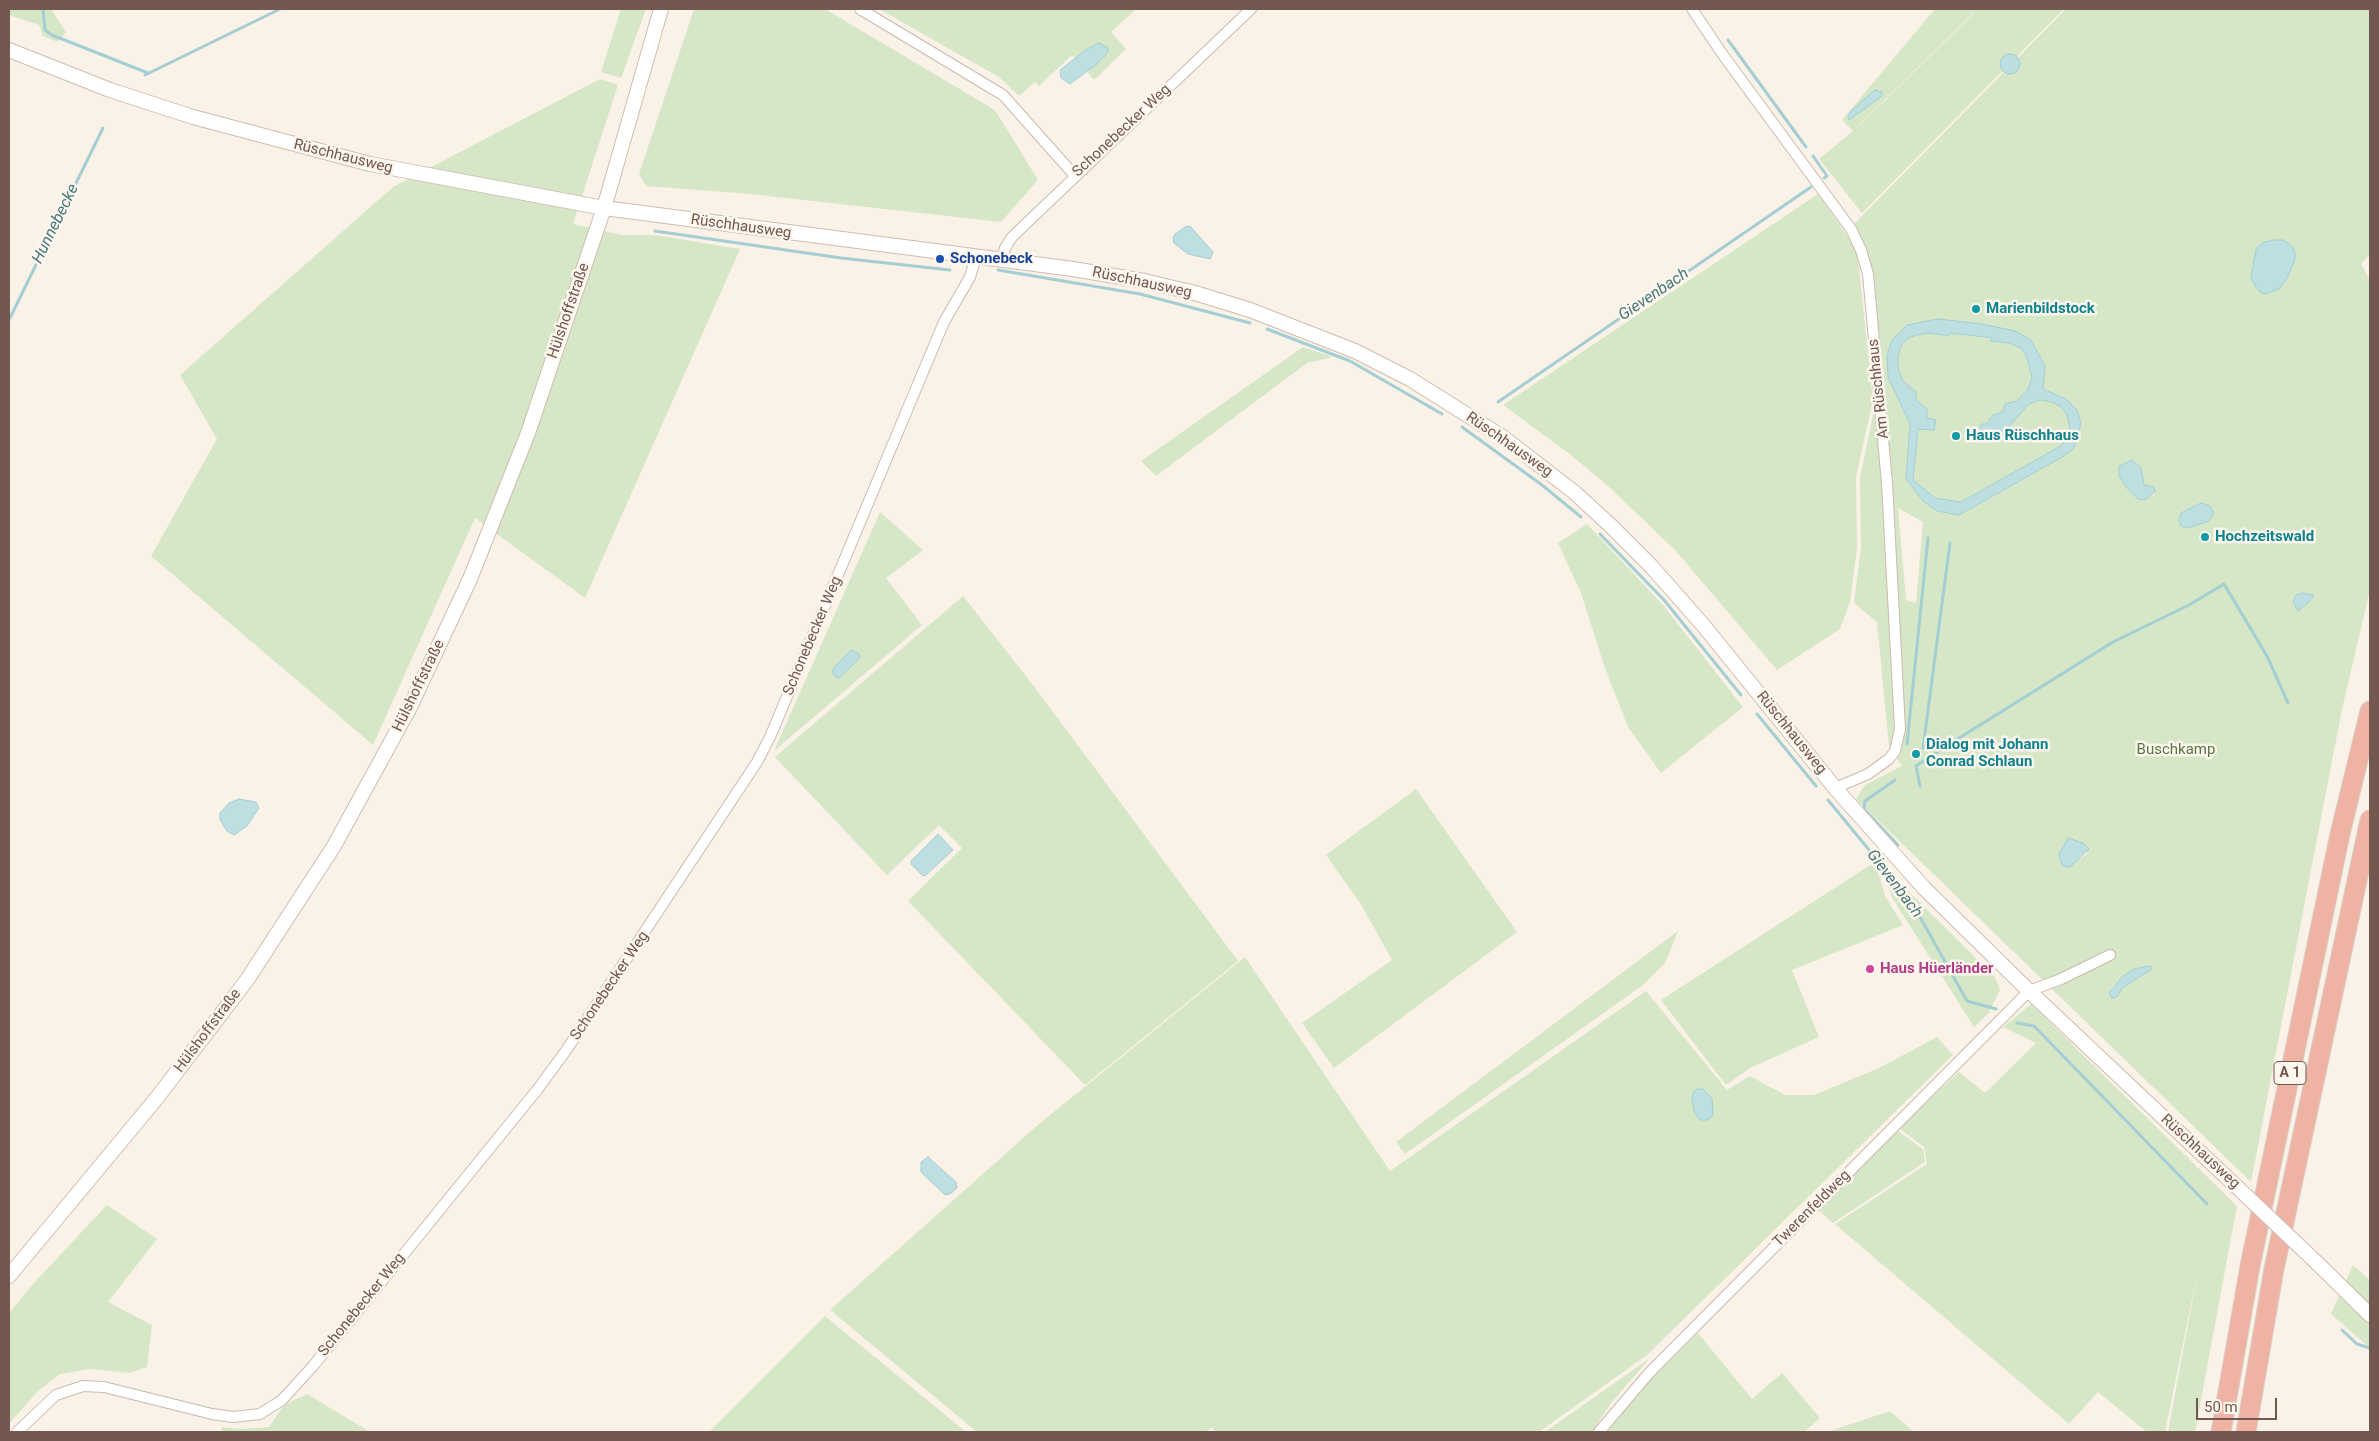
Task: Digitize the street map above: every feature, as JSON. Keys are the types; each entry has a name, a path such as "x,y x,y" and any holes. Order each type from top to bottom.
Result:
{"highway":[{"name":"A 1","path":"2221,1432 2250,1266 2340,834 2370,711"},
{"name":"A 1","path":"2246,1432 2274,1269 2370,820"}],"main road":[{"name":"Hülshoffstraße","path":"9,1276 156,1099 224,1012 293,912 363,795 430,667 482,550 528,433 604,208 661,9"},
{"name":"Rüschhausweg","path":"9,50 151,103 235,129 328,154 426,176 604,208 1073,269 1144,281 1250,310 1355,351 1410,379 1504,438 1574,492 1651,566 1703,625 1835,788 1919,882 2029,991 2370,1315"}],"street":[{"path":"860,9 1003,95 1075,176"},
{"name":"Schonebecker Weg","path":"1002,260 1005,248 1012,237 1251,9"},
{"name":"Am Rüschhaus","path":"1692,9 1723,55 1851,229 1861,250 1868,274 1887,483 1900,730 1895,751 1889,759 1868,774 1835,788"},
{"name":"Schonebecker Weg","path":"17,1432 48,1400 75,1387 92,1385 104,1387 189,1409 243,1416 260,1414 274,1406 309,1371 560,1060 757,762 782,710 944,322 970,277 976,257"},
{"path":"2029,991 2061,979 2110,955"},
{"name":"Twerenfeldweg","path":"1600,1432 1649,1373 2029,991"}],"green space":[{"path":"9,9 51,9 66,32 58,42 43,36 39,25 9,15"},
{"path":"621,9 646,9 621,78 601,72"},
{"path":"694,9 825,9 995,110 1038,180 1001,222 750,194 646,186 639,174"},
{"path":"879,9 1136,9 1111,32 1126,49 1094,80 1072,55 1039,86 1035,82 1019,96 999,77"},
{"path":"1935,9 2064,9 1862,213 1819,159 1853,131 1842,120","holes":["1975,12 1860,125 1856,128"]},
{"name":"Buschkamp","path":"2066,9 2370,9 2370,254 2361,264 2370,280 2370,590 2342,709 2251,1182 1856,799 1865,785 1902,766 1889,747 1877,622 1854,603 1861,547 1860,478 1876,400 1875,320 1853,225","holes":["1907,325 2031,340 2045,366 2043,389 2066,399 2077,410 2064,456 1959,515 1937,511 1923,501 1906,479 1910,424 1888,377","2132,460 2144,485 2154,487 2155,493 2153,496 2119,466","1898,508 1923,522 1916,603 1906,600","2074,839 2088,853 2080,859","2134,969 2152,969 2122,988 2112,987"]},
{"path":"600,79 618,85 573,224 622,235 655,235 740,249 585,598 475,518 373,745 151,556 217,439 180,375 393,187"},
{"path":"1818,194 1857,250 1873,400 1856,477 1857,548 1850,602 1840,629 1777,670 1676,551 1609,487 1571,455 1503,405"},
{"path":"1929,333 1949,336 1950,333 2009,343 2021,348 2027,357 2032,378 2028,389 2017,401 2005,404 2003,412 1993,415 1987,424 1996,441 2030,403 2040,400 2052,402 2061,407 2067,415 2070,427 2068,439 2059,447 1961,502 1935,498 1913,481 1918,429 1927,418 1916,400 1916,392 1903,381 1898,368 1901,346 1907,339"},
{"path":"1303,347 1333,357 1307,363 1156,476 1141,461"},
{"path":"880,512 923,550 886,578 922,625 774,751"},
{"path":"1587,524 1663,605 1743,707 1661,773 1628,727 1605,668 1581,593 1558,543"},
{"path":"963,596 1033,685 1238,961 1085,1085 908,901 962,848 939,825 887,875 775,757"},
{"path":"1416,789 1517,932 1334,1068 1302,1023 1392,960 1362,906 1326,855"},
{"path":"1875,862 1885,896 1903,925 1792,970 1819,1037 1750,1068 1726,1085 1661,1000"},
{"path":"1885,868 1995,977 2000,990 1988,1014 1974,1027 1891,896"},
{"path":"1678,931 1665,963 1643,985 1405,1154 1396,1142"},
{"path":"1245,957 1390,1171 1646,991 1727,1090 1750,1076 1785,1095 1814,1095 1879,1068 1937,1037 1953,1055 1647,1355 1539,1432 1215,1432 1212,1427 1206,1432 977,1432 830,1310 1039,1124"},
{"path":"2031,1004 2237,1206 2195,1432 2168,1432 2199,1265 2165,1432 2147,1432 2098,1392 2069,1424 1835,1224 1927,1164 1924,1147 1899,1128 1959,1072 1985,1093 2036,1043 2003,1027"},
{"path":"1898,1131 1923,1149 1925,1162 1833,1223 1815,1207"},
{"path":"107,1205 157,1239 108,1302 152,1325 147,1367 130,1373 90,1369 60,1374 37,1392 9,1424 9,1313 33,1284"},
{"path":"2353,1265 2370,1280 2370,1348 2331,1314"},
{"path":"825,1316 966,1432 709,1432"},
{"path":"1698,1333 1752,1399 1782,1373 1820,1418 1804,1432 1607,1432 1624,1406"},
{"path":"1650,1358 1612,1402 1592,1432 1545,1432"},
{"path":"307,1394 370,1432 222,1432 221,1427 242,1429 269,1427 284,1405"},
{"path":"1890,1411 1914,1432 1827,1432"}],"water":[{"path":"1099,43 1108,48 1108,52 1098,63 1070,84 1061,78 1060,70 1087,49"},
{"path":"2006,54 2014,54 2020,60 2020,68 2014,74 2006,74 2000,68 2000,60"},
{"path":"1875,90 1882,92 1882,96 1849,120 1848,116 1852,110"},
{"path":"1190,226 1213,252 1210,259 1188,254 1174,243 1173,238 1175,234"},
{"path":"2283,240 2291,245 2295,252 2295,260 2286,280 2279,289 2265,294 2260,292 2255,286 2251,277 2256,249 2264,242"},
{"path":"1938,319 1982,324 2015,331 2031,340 2045,366 2043,389 2066,399 2077,410 2081,423 2074,448 2064,456 1959,515 1937,511 1923,501 1906,479 1910,424 1888,377 1887,356 1892,340 1907,325","holes":["1929,333 1949,336 1950,333 1991,338 1991,341 2009,343 2021,348 2027,357 2032,378 2028,389 2017,401 2005,404 2003,412 1993,415 1987,424 1981,424 1979,439 1996,441 2029,404 2040,400 2052,402 2061,407 2067,415 2070,427 2067,439 2059,447 1961,502 1935,498 1913,480 1918,429 1934,430 1936,420 1927,418 1927,409 1916,400 1916,392 1903,381 1898,368 1901,346 1907,339"]},
{"path":"2132,460 2141,468 2144,485 2154,487 2155,492 2146,499 2139,500 2126,487 2119,476 2119,466"},
{"path":"2201,503 2210,506 2214,513 2209,521 2188,528 2181,526 2179,520 2181,513"},
{"path":"2303,593 2314,595 2298,611 2293,602 2296,595"},
{"path":"851,650 859,654 860,658 837,678 833,674 833,669"},
{"path":"239,799 256,802 259,808 247,826 234,835 228,832 223,825 220,813 229,803"},
{"path":"938,834 953,850 925,876 922,875 911,864 911,861"},
{"path":"2068,838 2083,843 2089,849 2070,867 2066,867 2062,865 2059,854"},
{"path":"2150,966 2152,969 2122,988 2117,997 2112,998 2109,993 2122,977 2134,969"},
{"path":"1703,1089 1712,1099 1713,1115 1708,1120 1700,1120 1694,1111 1692,1097 1694,1091"},
{"path":"928,1157 956,1182 957,1188 950,1194 945,1195 921,1172 921,1162"}],"waterway":[{"path":"43,9 45,30 52,35 148,73"},
{"name":"Hunnebecke","path":"145,75 280,9"},
{"name":"Gievenbach","path":"1728,40 1806,147"},
{"name":"Hunnebecke","path":"9,320 103,128"},
{"name":"Gievenbach","path":"1813,156 1827,176 1824,178"},
{"name":"Gievenbach","path":"1498,402 1811,187"},
{"path":"655,231 841,258 950,270"},
{"path":"998,270 1140,294 1250,323"},
{"path":"1267,329 1350,361 1442,414"},
{"name":"Gievenbach","path":"1462,427 1542,485 1581,517"},
{"name":"Gievenbach","path":"1600,534 1664,600 1741,695"},
{"path":"1907,744 1928,538"},
{"path":"1923,748 1950,543"},
{"path":"1920,786 1916,766 2113,642 2189,605 2224,584 2267,656 2288,703"},
{"name":"Gievenbach","path":"1757,714 1816,786"},
{"path":"1895,780 1865,801 1864,809 1898,845"},
{"name":"Gievenbach","path":"1828,800 1911,901 1967,1001 1996,1009"},
{"name":"Gievenbach","path":"2017,1023 2034,1026 2207,1204"},
{"name":"Gievenbach","path":"2342,1330 2357,1344 2370,1348"}],"place":[{"name":"Schonebeck","path":"940,259"},
{"name":"Marienbildstock","path":"1976,309"},
{"name":"Haus Rüschhaus","path":"1956,436"},
{"name":"Hochzeitswald","path":"2205,537"},
{"name":"Dialog mit Johann Conrad Schlaun","path":"1916,754"},
{"name":"Haus Hüerländer","path":"1870,969"}]}
